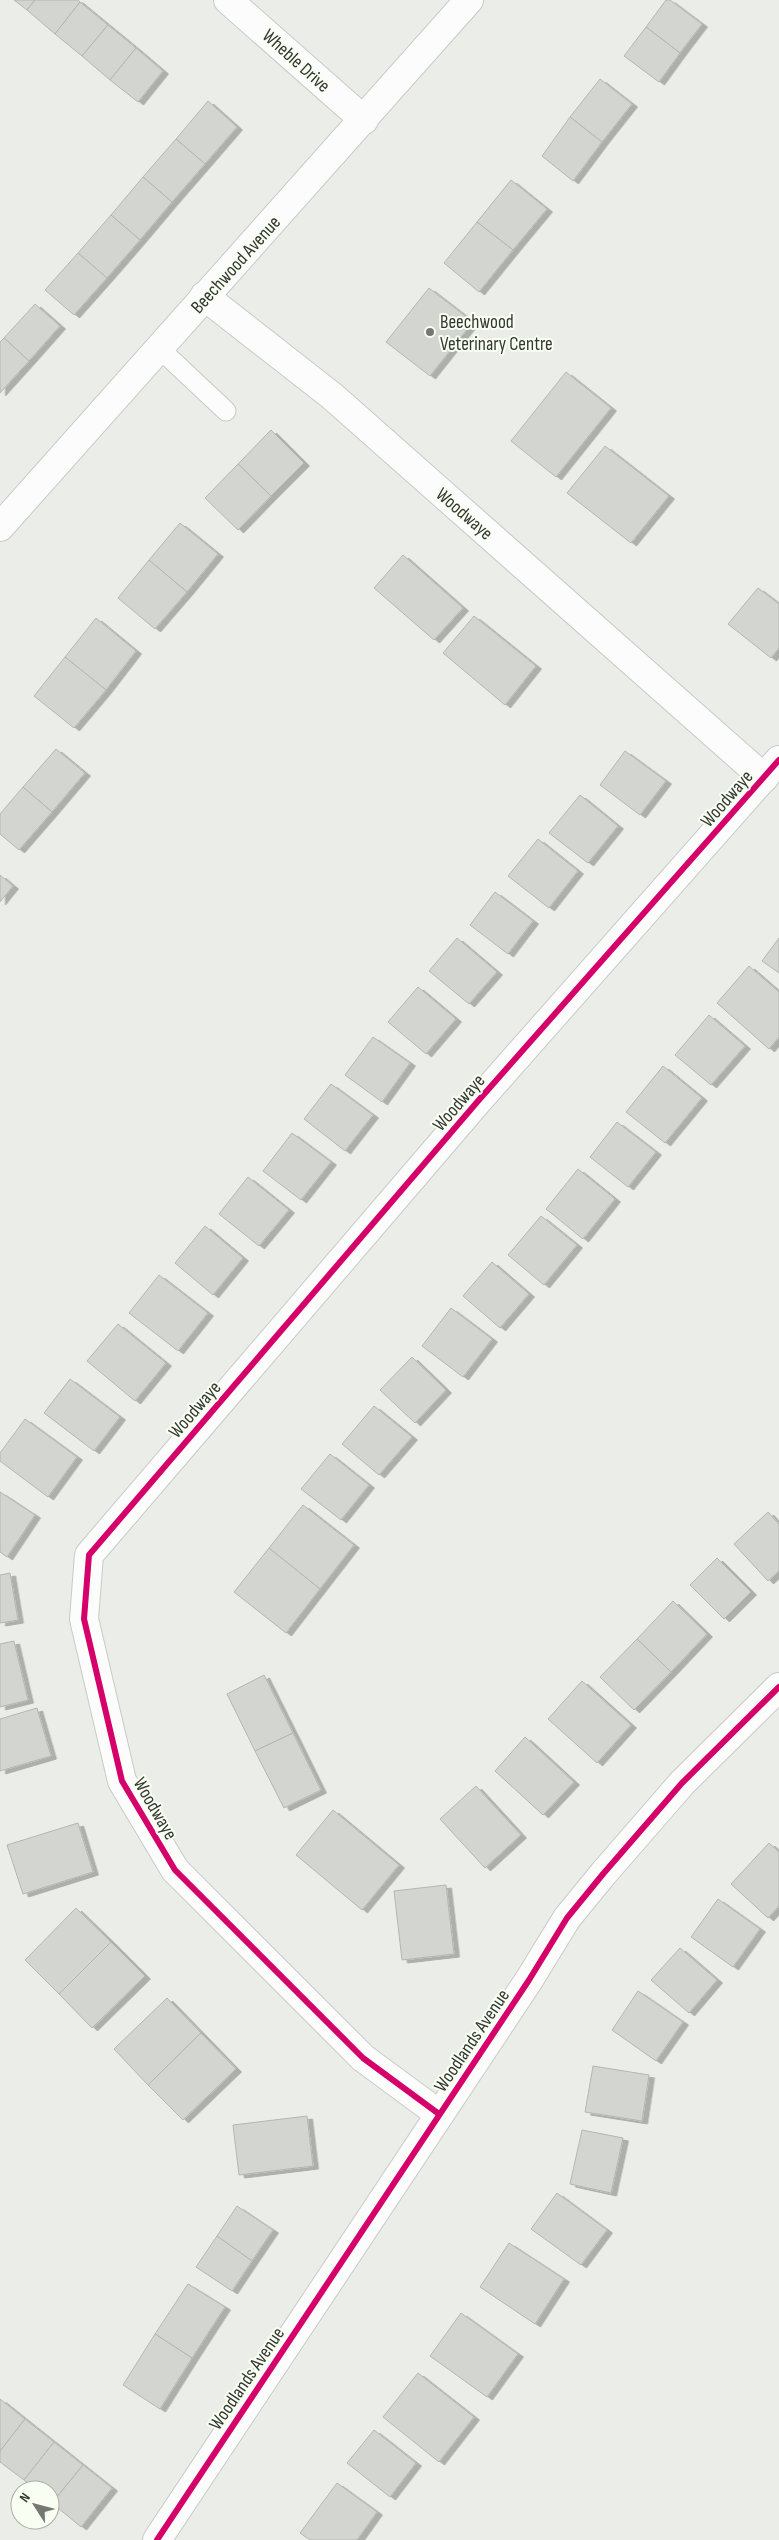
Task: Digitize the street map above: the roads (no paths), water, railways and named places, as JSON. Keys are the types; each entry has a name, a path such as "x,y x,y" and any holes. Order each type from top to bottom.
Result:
{"street":[{"name":"Wheble Drive","path":"228,0 364,120"},
{"name":"Beechwood Avenue","path":"0,527 469,0"},
{"name":"Woodwaye","path":"204,296 332,396 771,769 478,1101 90,1555 84,1619 122,1781 175,1870 363,2058 439,2114"},
{"name":"Woodlands Avenue","path":"157,2540 529,1980 567,1918 682,1783 779,1687"}],"lane":[{"path":"160,349 226,411"}],"place":[{"name":"Beechwood Veterinary Centre","path":"430,332"}]}
